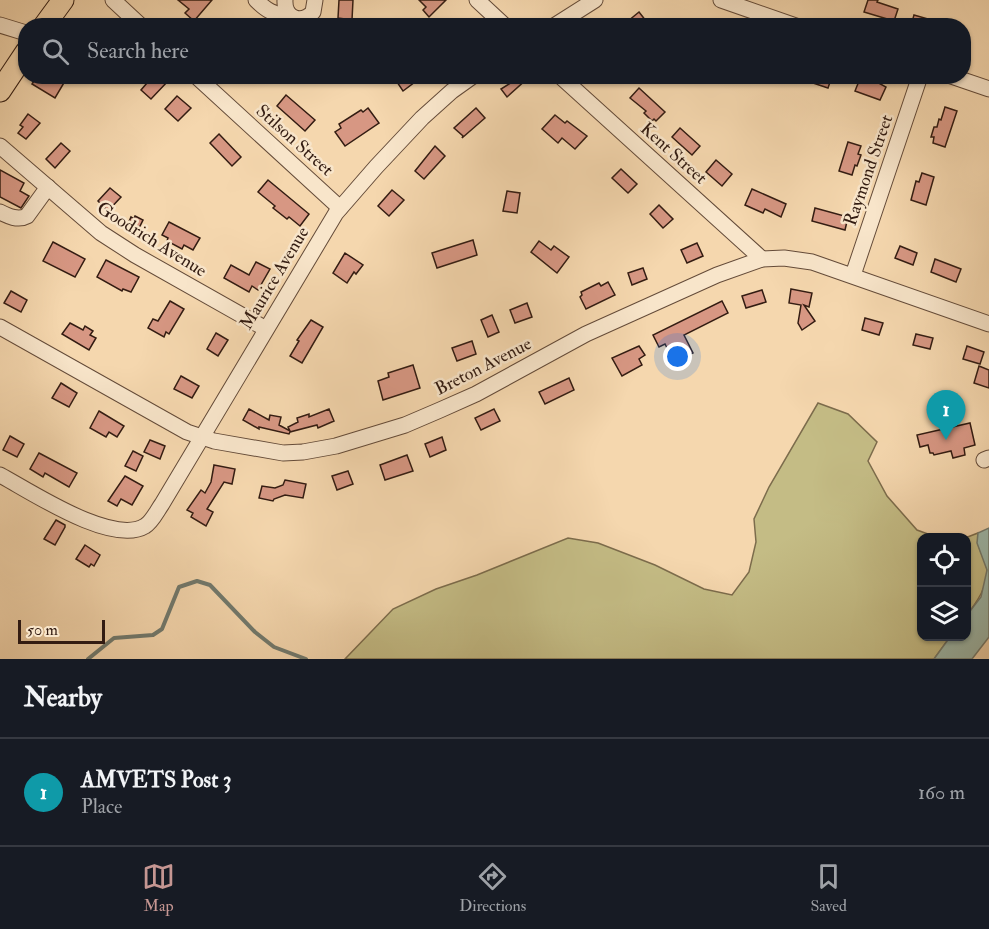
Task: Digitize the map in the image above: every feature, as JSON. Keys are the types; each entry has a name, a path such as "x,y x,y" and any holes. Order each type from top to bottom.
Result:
{"highway":[{"path":"50,18 63,0"},
{"path":"0,92 18,64"}],"street":[{"path":"113,0 135,18"},
{"path":"256,0 280,15 286,7 294,18 305,18 313,12 315,0"},
{"path":"477,0 496,18"},
{"path":"567,18 595,0"},
{"path":"721,0 773,18"},
{"path":"0,25 18,31"},
{"path":"971,83 989,89"},
{"name":"Stilson Street","path":"205,84 340,208"},
{"name":"Maurice Avenue","path":"0,475 78,518 102,527 126,531 144,527 162,504 340,208 422,118 461,84"},
{"name":"Kent Street","path":"569,84 762,259"},
{"name":"Raymond Street","path":"853,275 917,84"},
{"name":"Goodrich Avenue","path":"0,146 78,214 112,240 266,329"},
{"path":"0,212 12,217 23,218 48,188"},
{"name":"Breton Avenue","path":"0,327 156,415 202,438 283,453 324,449 373,436 440,410 476,394 586,334 715,276 762,259 784,258 802,261 853,275 989,324"}],"shaded area":[{"path":"818,403 848,414 877,442 868,461 887,496 917,530 925,533 917,533 917,641 947,641 934,659 345,659 393,609 436,589 568,538 598,543 655,565 704,589 732,595 749,572 756,542 754,519 769,487"},
{"path":"989,528 989,637 972,659 934,659 947,641 971,641 971,610 981,597 987,570 977,543 978,533"},
{"path":"978,533 978,544 986,564 987,575 981,594 971,609 971,587 971,536"}],"building":[{"path":"178,0 212,0 197,18 191,18 185,13 189,9"},
{"path":"339,0 353,0 352,18 338,18"},
{"path":"419,0 446,0 429,17 423,10 426,7"},
{"path":"868,0 878,0 877,2 898,9 895,18 884,18 864,12"},
{"path":"639,12 644,18 632,18"},
{"path":"32,84 63,84 55,98"},
{"path":"146,84 165,84 151,99 141,90"},
{"path":"398,84 412,84 403,91"},
{"path":"509,84 521,84 507,97 501,89"},
{"path":"816,84 829,84 828,88"},
{"path":"858,84 881,84 886,87 880,100 855,91"},
{"path":"639,88 665,112 656,121 654,119 652,121 644,113 646,111 630,98"},
{"path":"286,95 315,120 305,131 277,106"},
{"path":"177,96 191,108 178,121 165,109"},
{"path":"945,107 957,111 945,147 933,143 934,137 931,137 934,127 937,127 939,119 941,120"},
{"path":"368,108 379,123 345,146 335,132 341,128 339,124"},
{"path":"476,108 485,118 462,138 463,136 454,128"},
{"path":"28,114 40,123 26,139 18,133 23,127 20,125"},
{"path":"555,115 587,136 575,149 562,138 558,143 542,129"},
{"path":"680,128 700,146 692,155 672,137"},
{"path":"219,134 241,157 232,166 210,143"},
{"path":"848,142 861,146 858,154 861,155 852,175 839,171"},
{"path":"61,143 70,151 55,168 46,159"},
{"path":"435,146 445,156 424,179 415,171"},
{"path":"716,160 732,174 722,186 706,172"},
{"path":"621,169 637,184 628,193 612,178"},
{"path":"0,170 24,183 20,191 29,196 21,208 0,197"},
{"path":"922,173 934,177 926,205 911,200 916,181 919,182"},
{"path":"268,180 309,214 300,226 273,208 275,206 258,192"},
{"path":"110,188 121,197 108,211 98,201"},
{"path":"752,189 786,204 781,217 765,209 763,213 745,205"},
{"path":"392,190 404,200 389,216 378,206"},
{"path":"507,191 520,193 517,213 503,211"},
{"path":"659,205 673,219 663,228 650,214"},
{"path":"815,208 848,217 845,230 812,221"},
{"path":"135,216 143,220 135,236 126,229 131,217 134,219"},
{"path":"169,222 200,238 193,250 184,245 182,249 167,241 168,238 162,235"},
{"path":"473,240 477,255 437,268 432,253"},
{"path":"539,241 551,250 554,246 569,257 557,273 531,252"},
{"path":"53,242 85,259 75,277 43,261"},
{"path":"697,243 703,256 687,263 681,250"},
{"path":"900,246 917,253 913,265 895,258"},
{"path":"345,253 363,265 356,274 354,272 347,283 333,273"},
{"path":"935,259 961,269 956,282 931,272"},
{"path":"106,260 139,277 131,292 123,289 122,291 97,277"},
{"path":"256,262 270,269 258,290 252,286 249,292 224,278 231,265 249,275"},
{"path":"643,268 647,279 632,285 628,273"},
{"path":"608,282 615,295 586,309 580,297 581,292 599,283 601,286"},
{"path":"791,289 812,293 809,307 804,305 815,321 802,330 798,323 801,305 789,303"},
{"path":"762,290 766,302 746,308 742,296"},
{"path":"11,291 27,300 21,312 4,303"},
{"path":"170,301 184,309 169,334 166,332 164,337 148,328 153,319 158,321"},
{"path":"722,301 728,313 684,335 693,353 674,362 665,344 659,347 653,335"},
{"path":"527,303 532,317 515,323 510,310"},
{"path":"492,315 499,332 488,337 481,320"},
{"path":"865,318 883,323 879,335 862,330"},
{"path":"311,320 323,327 302,363 290,356 299,341 297,340"},
{"path":"70,323 83,330 85,326 93,331 90,335 96,338 89,350 62,334"},
{"path":"216,333 228,340 218,356 207,349"},
{"path":"916,334 933,338 930,349 913,345"},
{"path":"472,341 476,354 457,361 452,348"},
{"path":"639,346 645,355 639,359 642,365 622,376 612,358"},
{"path":"967,346 984,352 980,364 963,359"},
{"path":"413,365 420,388 383,400 378,381 389,377 388,373"},
{"path":"979,366 989,370 989,388 974,383"},
{"path":"181,376 199,386 192,398 174,389"},
{"path":"569,378 574,390 545,404 539,392"},
{"path":"61,383 77,393 69,407 52,398"},
{"path":"249,409 269,420 270,415 281,417 279,425 290,431 288,427 298,422 297,418 309,414 309,417 329,409 334,421 318,428 317,425 289,434 259,427 259,429 243,420"},
{"path":"494,409 500,421 481,430 475,418"},
{"path":"99,411 124,426 117,437 109,432 106,437 90,428"},
{"path":"970,423 975,445 964,448 965,455 953,458 951,451 934,455 930,453 928,445 920,447 917,435"},
{"path":"10,436 24,444 17,457 3,450"},
{"path":"442,437 446,450 430,457 425,444"},
{"path":"150,440 165,446 160,459 144,452"},
{"path":"133,451 143,456 136,471 125,466"},
{"path":"39,453 77,473 69,487 45,473 43,477 30,469"},
{"path":"407,455 413,471 385,480 380,465"},
{"path":"214,465 235,469 232,484 224,482 207,509 213,512 206,526 191,517 193,513 187,510 201,490 205,493 211,482"},
{"path":"348,471 353,484 337,490 332,476"},
{"path":"125,476 143,486 132,505 121,499 117,506 108,501"},
{"path":"285,480 306,484 303,498 285,495 273,501 259,498 262,486 275,488 283,485"},
{"path":"56,520 65,527 55,545 44,539"},
{"path":"85,545 100,555 94,566 91,564 89,567 76,559"}],"waterway":[{"path":"88,659 114,638 153,635 162,629 179,587 197,581 210,585 255,632 274,647 306,659"}],"place":[{"name":"AMVETS Post 3","path":"946,440"}]}
